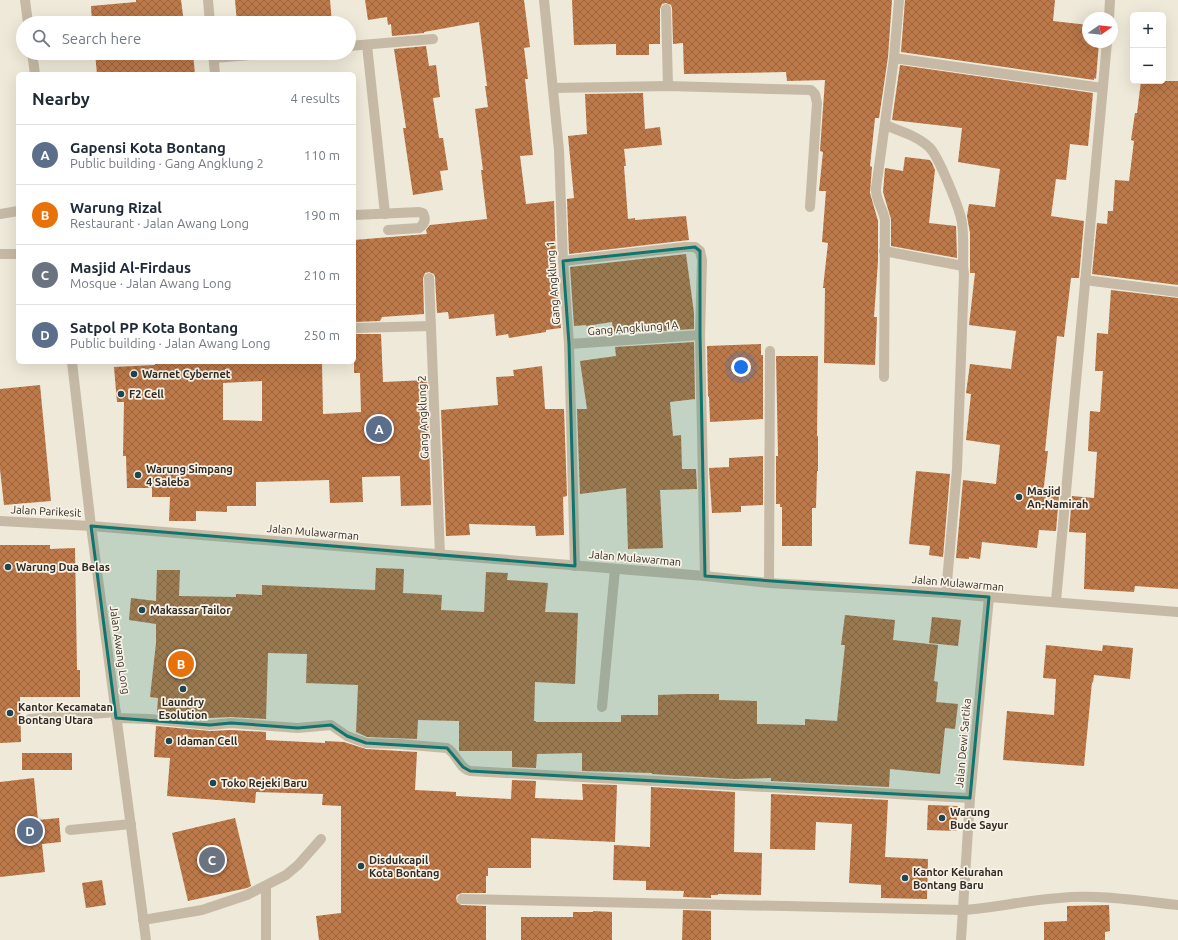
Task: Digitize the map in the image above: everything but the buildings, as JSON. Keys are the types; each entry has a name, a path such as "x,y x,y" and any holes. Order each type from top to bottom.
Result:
{"street":[{"path":"25,0 27,16"},
{"path":"208,0 209,16"},
{"name":"Gang Angklung 1","path":"544,0 559,150 563,261 569,344 574,566"},
{"path":"884,377 885,220 884,212 876,196 894,58 899,0"},
{"path":"1109,12 1110,0"},
{"path":"666,9 668,86"},
{"path":"356,46 433,39"},
{"path":"367,45 385,214"},
{"path":"1056,602 1105,48"},
{"path":"894,58 1102,88"},
{"path":"33,60 35,72"},
{"path":"214,60 216,72"},
{"path":"553,88 668,86 811,90 815,94 817,103 810,207"},
{"path":"885,125 919,139 930,148 955,201 962,222 964,274 957,469 946,593"},
{"path":"0,214 16,211"},
{"path":"356,215 423,213 423,225 419,228 388,230"},
{"path":"563,261 695,247 700,251 702,260 700,335 705,576"},
{"path":"884,251 963,266"},
{"path":"0,254 16,254"},
{"name":"Gang Angklung 2","path":"429,278 440,555"},
{"path":"1085,280 1178,292"},
{"path":"356,328 431,326"},
{"name":"Gang Angklung 1A","path":"569,344 700,335"},
{"path":"769,583 770,351"},
{"name":"Jalan Awang Long","path":"72,364 91,526 146,940"},
{"name":"Jalan Parikesit","path":"0,521 91,526"},
{"name":"Jalan Mulawarman","path":"91,526 705,576 769,583 946,593 1178,612"},
{"path":"602,707 615,569"},
{"name":"Jalan Dewi Sartika","path":"961,940 970,798 989,597"},
{"path":"30,719 116,715 210,725 230,723 298,728 331,725 347,736 366,743 447,748 452,751 462,767 470,771 970,798"},
{"path":"70,830 131,824"},
{"path":"143,920 202,910 247,895 286,875 298,865 321,839"},
{"path":"266,886 266,940"},
{"path":"462,899 963,910 1060,898 1088,897 1178,905"}],"highlighted area":[{"path":"695,247 700,251 700,335 705,576 989,597 970,798 470,771 463,767 447,748 366,743 347,736 331,725 298,728 231,723 210,725 116,718 91,526 575,566 569,344 563,261"}],"place":[{"name":"Warnet Cybernet","path":"134,374"},
{"name":"F2 Cell","path":"121,394"},
{"name":"Gapensi Kota Bontang","path":"379,429"},
{"name":"Warung Simpang 4 Saleba","path":"138,475"},
{"name":"Masjid An-Namirah","path":"1019,497"},
{"name":"Warung Dua Belas","path":"8,567"},
{"name":"Makassar Tailor","path":"142,610"},
{"name":"Warung Rizal","path":"181,664"},
{"name":"Laundry Esolution","path":"183,689"},
{"name":"Kantor Kecamatan Bontang Utara","path":"10,713"},
{"name":"Idaman Cell","path":"169,741"},
{"name":"Toko Rejeki Baru","path":"213,783"},
{"name":"Warung Bude Sayur","path":"942,818"},
{"name":"Satpol PP Kota Bontang","path":"30,831"},
{"name":"Masjid Al-Firdaus","path":"212,860"},
{"name":"Disdukcapil Kota Bontang","path":"361,866"},
{"name":"Kantor Kelurahan Bontang Baru","path":"905,878"}]}
